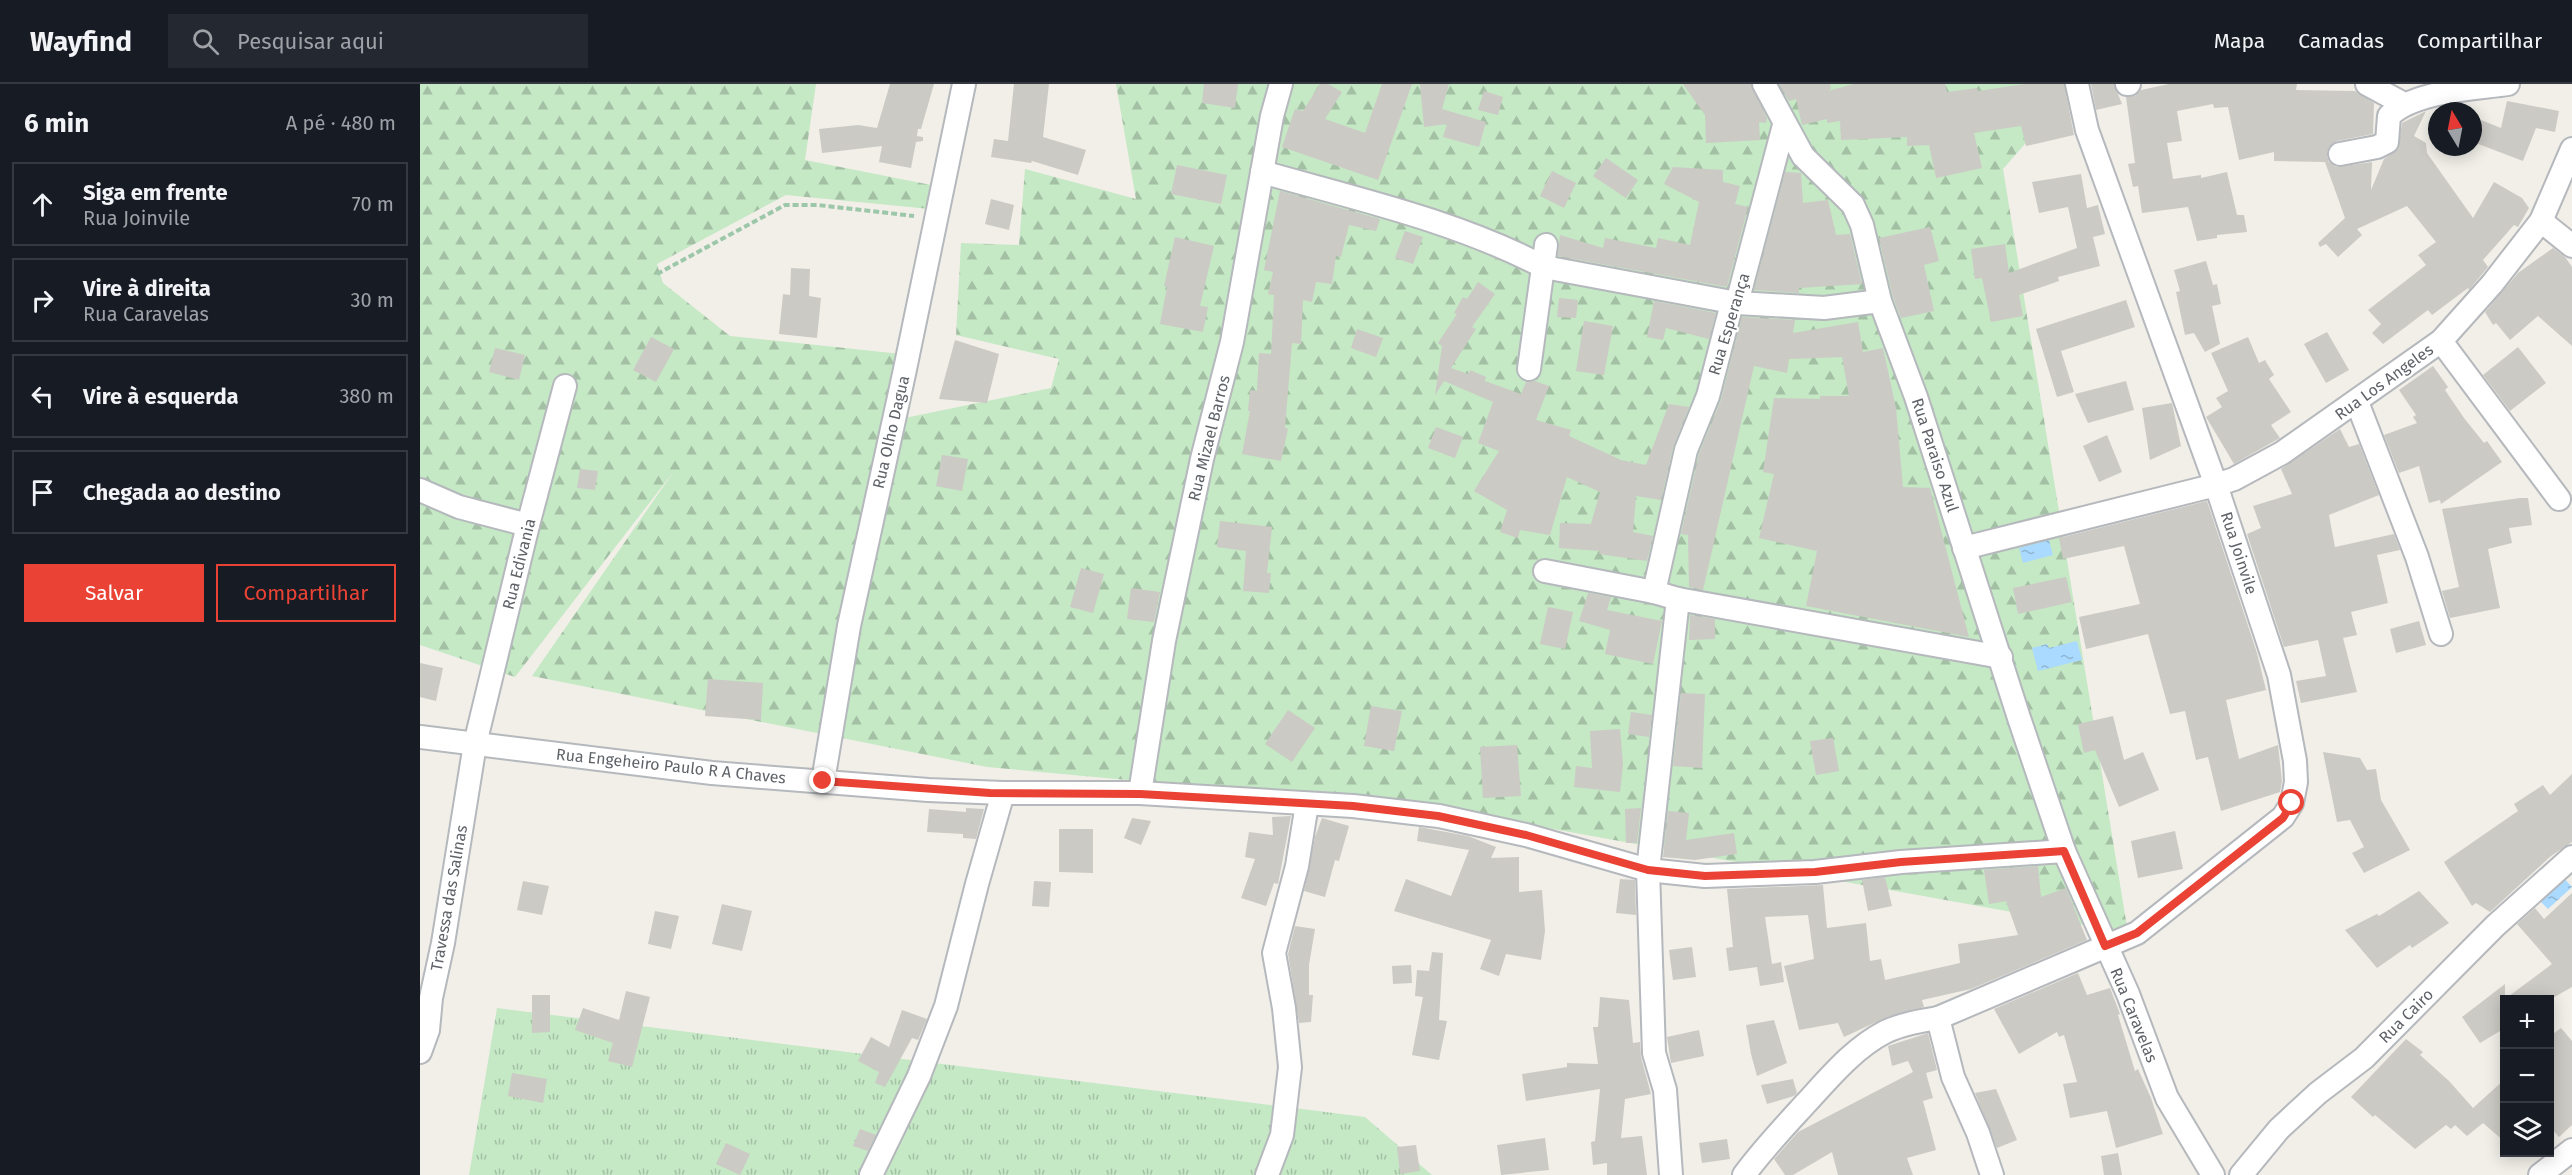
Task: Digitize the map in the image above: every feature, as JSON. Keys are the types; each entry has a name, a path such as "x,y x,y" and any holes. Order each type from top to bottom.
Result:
{"street":[{"name":"Rua Olho Dagua","path":"823,781 849,626 964,84"},
{"name":"Rua Mizael Barros","path":"1140,794 1164,641 1202,459 1232,342 1272,116 1281,84"},
{"name":"Rua Paraiso Azul","path":"1764,84 1784,125 1803,156 1853,205 1862,225 1880,301 1917,397 2019,718 2064,851"},
{"name":"Rua Joinvile","path":"1744,1175 1799,1111 1859,1049 1884,1033 1905,1024 1938,1018 2137,933 2283,818 2292,803 2296,782 2295,761 2279,675 2216,485 2087,130 2077,84"},
{"path":"2367,84 2397,110"},
{"path":"2340,154 2367,147 2377,147 2386,142 2397,110 2454,88 2508,84"},
{"name":"Rua Esperança","path":"1654,592 1686,450 1708,396 1731,307 1737,303 1784,125"},
{"name":"Rua Los Angeles","path":"1964,548 2216,485 2234,479 2282,453 2441,341 2492,284 2541,221 2572,149"},
{"path":"1262,172 1449,227 1544,267 1737,303 1824,308 1880,301"},
{"path":"2541,221 2572,246"},
{"path":"1529,369 1546,245"},
{"path":"2441,341 2559,499"},
{"name":"Rua Edivania","path":"475,744 528,525 565,386"},
{"path":"2356,402 2417,557 2441,633"},
{"path":"420,490 459,507 528,525"},
{"path":"1545,571 1654,592 1678,599 2001,657"},
{"path":"1671,1175 1665,1090 1654,1053 1648,870 1678,599"},
{"name":"Rua Engeheiro Paulo R A Chaves","path":"420,737 712,774 1003,794 1140,794 1353,806 1438,816 1526,835 1648,870 1705,876 1815,872 1901,862 2064,851"},
{"name":"Travessa das Salinas","path":"420,1052 428,1030 431,998 443,943 475,744"},
{"path":"871,1175 919,1076 946,1006 1003,794"},
{"path":"1267,1175 1282,1135 1290,1066 1284,1008 1274,953 1297,866 1307,804"},
{"name":"Rua Caravelas","path":"2064,851 2128,994 2167,1098 2213,1175"},
{"name":"Rua Cairo","path":"2241,1175 2279,1129 2318,1093 2364,1058 2494,926 2572,857"},
{"path":"1938,1018 1953,1077 1978,1132 1992,1175"},
{"path":"2541,1175 2572,1150"},
{"path":"2541,1175 2572,1163"}],"path":[{"path":"657,274 785,205 818,205 936,218"}],"green space":[{"path":"420,84 816,84 805,160 936,186 930,209 786,195 657,264 663,283 730,336 901,354 890,421 1051,388 1059,359 956,335 961,243 1019,245 1025,169 1136,199 1116,84 2077,84 2003,169 2128,933 1443,809 987,767 532,676 674,471 515,677 420,645"},
{"path":"497,1008 1365,1117 1432,1175 469,1175"}],"water":[{"path":"2049,540 2053,555 2023,563 2019,548"},
{"path":"2077,641 2082,660 2038,671 2032,648 2047,644 2049,648"},
{"path":"2562,876 2572,887 2548,909 2538,899"}],"building":[{"path":"890,84 934,84 921,129 918,129 917,136 923,137 923,141 916,142 911,168 879,162 882,146 822,153 819,129 858,125 877,128"},
{"path":"1014,84 1049,84 1043,137 1086,150 1078,175 1032,161 1031,163 991,157 994,139 1008,141"},
{"path":"1204,84 1238,84 1235,108 1202,103"},
{"path":"1320,84 1328,84 1342,92 1325,119 1365,133 1382,84 1412,84 1378,180 1282,147 1295,109 1303,111"},
{"path":"1420,84 1449,84 1442,109 1486,122 1479,147 1443,137 1447,124 1424,127"},
{"path":"1683,84 1751,84 1767,118 1766,123 1759,122 1760,140 1706,143 1705,115"},
{"path":"1779,84 1830,84 1831,89 1828,91 1854,84 1945,84 1947,92 1977,88 1978,91 2025,84 2064,84 2074,135 2026,146 2021,126 1974,133 1982,168 1936,178 1929,145 1907,146 1907,137 1841,140 1840,121 1827,123 1827,119 1802,125 1796,99 1789,101"},
{"path":"2091,84 2114,84 2122,104 2096,110"},
{"path":"2169,84 2297,84 2296,90 2355,91 2374,103 2373,134 2337,141 2328,149 2327,156 2329,162 2336,167 2372,162 2371,190 2384,159 2398,149 2402,123 2426,111 2414,136 2426,143 2428,156 2473,218 2494,182 2522,198 2529,208 2518,227 2514,225 2483,260 2488,267 2469,290 2468,288 2432,315 2428,310 2383,344 2372,333 2381,324 2368,310 2426,265 2418,255 2436,242 2407,206 2357,229 2362,235 2338,257 2326,244 2320,247 2318,243 2345,218 2325,162 2274,161 2274,152 2239,160 2228,107 2214,108 2213,104 2177,111 2182,141 2167,143 2173,179 2201,175 2201,178 2227,172 2237,215 2244,215 2247,232 2217,235 2217,238 2197,241 2188,207 2142,213 2138,186 2133,187 2128,164 2135,163 2126,97 2135,96 2141,90"},
{"path":"1484,91 1503,97 1498,115 1478,110"},
{"path":"2507,101 2559,111 2555,132 2536,128 2523,161 2482,145 2482,120 2501,128"},
{"path":"1606,158 1638,180 1626,198 1593,176"},
{"path":"1177,165 1227,175 1221,204 1171,194"},
{"path":"1673,167 1723,170 1723,182 1740,186 1735,204 1748,207 1727,287 1558,256 1560,235 1603,248 1605,238 1656,248 1658,238 1690,245 1699,202 1664,184"},
{"path":"1552,171 1576,183 1564,208 1540,196"},
{"path":"1785,172 1801,173 1803,203 1828,200 1836,235 1850,234 1862,284 1799,288 1799,293 1754,290"},
{"path":"2081,174 2087,208 2098,205 2105,234 2093,237 2100,266 2058,277 2059,281 2019,295 2023,316 1991,322 1982,278 1975,279 1971,249 2005,244 2009,273 2077,248 2068,207 2039,213 2032,182"},
{"path":"1280,191 1380,219 1376,231 1349,225 1341,257 1336,256 1332,284 1316,282 1312,302 1303,300 1301,344 1292,343 1285,428 1288,429 1281,461 1242,454 1250,411 1248,411 1250,390 1257,391 1259,353 1271,354 1274,295 1268,294 1273,272 1264,270"},
{"path":"991,199 1014,205 1009,230 985,224"},
{"path":"1930,227 1939,261 1924,265 1934,311 1901,318 1893,297 1879,238"},
{"path":"1405,231 1423,237 1413,264 1395,258"},
{"path":"1175,237 1214,246 1200,306 1208,307 1203,332 1160,324 1167,287 1164,286"},
{"path":"2553,248 2565,257 2572,267 2572,346 2538,316 2510,340 2496,323 2493,325 2485,312 2518,273"},
{"path":"2206,261 2213,285 2217,284 2221,304 2212,306 2220,344 2205,352 2194,333 2185,335 2176,292 2180,291 2174,270"},
{"path":"791,268 810,269 809,296 821,298 817,338 779,334 783,294 790,295"},
{"path":"1478,282 1495,294 1472,327 1476,329 1451,368 1468,374 1470,370 1486,377 1485,381 1521,394 1526,382 1535,381 1549,386 1536,420 1571,430 1569,436 1621,460 1646,465 1669,404 1689,407 1673,447 1661,500 1636,496 1633,532 1653,536 1647,561 1599,554 1600,551 1559,548 1560,523 1591,524 1600,492 1567,477 1550,535 1520,530 1518,538 1500,532 1507,510 1474,491 1499,451 1478,443 1493,402 1444,381 1435,395 1442,346 1438,343 1457,314 1454,313 1463,297 1467,299"},
{"path":"1559,298 1578,300 1576,318 1557,317"},
{"path":"2126,300 2135,327 2061,351 2074,392 2057,397 2036,329"},
{"path":"1654,301 1716,313 1709,339 1666,328 1663,340 1647,337"},
{"path":"1742,317 1795,320 1793,333 1858,322 1863,352 1883,348 1896,408 1903,487 1930,488 1969,637 1806,606 1817,551 1759,538 1774,474 1763,472 1774,398 1820,399 1820,396 1849,396 1842,357 1789,359 1787,373 1754,366 1703,590 1689,587 1688,535 1681,534 1699,454 1721,400"},
{"path":"1584,321 1613,326 1604,375 1576,371"},
{"path":"1357,329 1383,338 1376,357 1351,348"},
{"path":"2327,332 2349,370 2326,383 2304,344"},
{"path":"651,337 674,349 656,382 633,370"},
{"path":"2248,337 2259,363 2265,360 2274,375 2269,379 2291,412 2271,425 2280,438 2234,464 2206,417 2222,407 2216,398 2228,391 2211,353"},
{"path":"955,340 999,354 987,403 939,399"},
{"path":"2518,347 2546,383 2510,411 2483,375"},
{"path":"495,348 525,355 519,380 489,372"},
{"path":"2433,366 2448,387 2445,390 2464,418 2484,443 2487,441 2502,462 2441,504 2440,500 2429,503 2419,466 2399,473 2384,435 2417,423 2413,417 2416,415 2399,390"},
{"path":"2126,381 2134,410 2088,423 2075,394"},
{"path":"2172,403 2181,446 2150,460 2142,408"},
{"path":"1436,427 1463,437 1455,458 1428,448"},
{"path":"2340,429 2349,447 2359,444 2379,495 2329,515 2335,547 2394,534 2400,550 2377,555 2388,603 2351,612 2357,635 2343,638 2357,692 2301,703 2296,681 2326,676 2318,640 2284,647 2247,534 2261,528 2253,506 2292,494 2281,469"},
{"path":"2107,435 2122,472 2099,482 2083,446"},
{"path":"942,455 968,459 962,491 936,486"},
{"path":"580,469 598,471 595,490 577,488"},
{"path":"2528,498 2532,525 2509,528 2512,543 2488,549 2500,608 2450,618 2442,591 2459,587 2442,509"},
{"path":"2207,501 2257,653 2266,690 2226,700 2239,759 2278,745 2282,781 2280,792 2221,811 2208,757 2196,760 2185,711 2170,714 2148,634 2086,649 2079,617 2140,604 2124,546 2063,559 2059,538"},
{"path":"1220,521 1272,527 1267,573 1271,573 1269,593 1243,591 1246,551 1217,547"},
{"path":"1081,568 1104,574 1093,613 1070,607"},
{"path":"2066,577 2072,602 2018,614 2013,588"},
{"path":"1131,588 1160,592 1154,622 1127,619"},
{"path":"1588,593 1611,597 1607,610 1662,621 1653,664 1605,654 1610,630 1579,621"},
{"path":"1548,607 1573,612 1565,649 1540,644"},
{"path":"1690,615 1715,619 1715,639 1689,640"},
{"path":"2419,621 2426,645 2396,653 2390,629"},
{"path":"420,663 443,668 436,701 420,697"},
{"path":"708,679 763,683 761,720 705,716"},
{"path":"1681,693 1705,694 1702,768 1673,766"},
{"path":"1371,706 1402,711 1394,751 1364,746"},
{"path":"1288,710 1315,728 1292,762 1265,744"},
{"path":"1631,712 1652,715 1649,737 1628,734"},
{"path":"2113,716 2124,760 2143,752 2159,790 2119,807 2095,750 2084,753 2078,724"},
{"path":"1620,729 1623,764 1620,792 1574,787 1576,766 1592,768 1590,731"},
{"path":"1833,738 1839,771 1816,775 1810,741"},
{"path":"1517,745 1521,796 1483,798 1480,747"},
{"path":"2323,752 2360,758 2367,770 2376,769 2381,800 2410,850 2364,873 2352,853 2364,847 2350,820 2337,822"},
{"path":"2572,774 2572,842 2551,856 2490,912 2476,903 2472,906 2444,862 2518,811 2514,804 2543,785 2550,795"},
{"path":"966,808 984,809 976,839 963,838 963,834 927,832 929,809 966,812"},
{"path":"1641,808 1637,843 1626,843 1625,809"},
{"path":"1668,811 1689,813 1686,840 1734,833 1737,854 1695,860 1663,857"},
{"path":"1291,816 1278,884 1274,883 1266,906 1241,898 1255,859 1245,857 1249,832 1273,835 1272,817"},
{"path":"1132,818 1151,821 1141,845 1124,838"},
{"path":"1322,818 1349,826 1339,861 1335,860 1325,897 1304,891 1315,837"},
{"path":"1419,827 1468,836 1496,847 1491,858 1519,857 1519,892 1542,890 1545,931 1541,960 1506,954 1499,976 1480,969 1491,940 1394,911 1406,879 1451,896 1469,850 1417,841"},
{"path":"1059,829 1093,829 1093,873 1059,872"},
{"path":"2175,831 2183,869 2138,878 2131,841"},
{"path":"2038,866 2041,897 2066,888 2087,940 1971,989 1922,1000 1924,1007 1887,1017 1844,1037 1838,1023 1799,1030 1784,966 1814,959 1808,915 1765,917 1772,964 1781,962 1784,982 1760,986 1757,967 1729,971 1726,948 1733,947 1727,889 1823,885 1827,928 1866,923 1870,961 1881,959 1885,980 1960,963 1958,944 2018,935 2006,901 1989,904 1984,870"},
{"path":"1885,877 1892,906 1868,911 1862,880"},
{"path":"1620,879 1635,880 1636,915 1616,913"},
{"path":"523,881 549,886 542,915 517,910"},
{"path":"1034,881 1051,882 1049,907 1032,906"},
{"path":"2419,891 2449,923 2412,948 2410,945 2377,968 2345,930 2377,914 2379,916"},
{"path":"2572,893 2572,987 2554,997 2554,995 2510,995 2552,964 2517,924 2535,908 2544,919"},
{"path":"722,904 752,911 742,951 712,944"},
{"path":"655,911 679,916 671,949 648,944"},
{"path":"1295,926 1315,929 1309,965 1309,995 1313,995 1311,1022 1299,1023 1288,954"},
{"path":"1692,947 1696,977 1673,980 1669,950"},
{"path":"1432,952 1443,953 1439,1020 1447,1021 1439,1060 1412,1055 1423,997 1415,996 1417,970 1429,971"},
{"path":"1411,965 1412,983 1393,984 1392,966"},
{"path":"2078,973 2087,995 2110,988 2120,1014 2118,1015 2135,1071 2138,1069 2151,1098 2163,1134 2116,1148 2107,1111 2070,1118 2063,1084 2077,1082 2064,1035 2059,1037 2057,1032 2019,1054 1994,1009"},
{"path":"2505,984 2505,995 2500,995 2500,1031 2480,1043 2462,1017"},
{"path":"626,991 650,997 632,1067 608,1061 613,1043 575,1030 583,1008 619,1020"},
{"path":"532,995 550,995 550,1032 532,1033"},
{"path":"1600,997 1629,1000 1633,1043 1640,1042 1641,1057 1651,1094 1625,1099 1621,1138 1642,1136 1647,1175 1607,1175 1607,1163 1593,1165 1591,1142 1595,1141 1600,1089 1526,1101 1522,1074 1567,1067 1567,1063 1598,1064 1593,1027 1598,1027"},
{"path":"902,1010 927,1019 918,1040 912,1038 885,1087 875,1083 879,1072 858,1061 871,1037 889,1047"},
{"path":"1774,1020 1787,1063 1757,1076 1746,1025"},
{"path":"2561,1028 2572,1041 2572,1125 2559,1137 2554,1131 2554,1033"},
{"path":"1699,1030 1704,1056 1671,1063 1667,1037"},
{"path":"1928,1033 1937,1070 1926,1073 1933,1098 1923,1101 1936,1150 1907,1158 1913,1175 1838,1175 1832,1152 1793,1175 1785,1175 1774,1159 1798,1132 1913,1072 1908,1061 1892,1066 1888,1046"},
{"path":"2406,1039 2423,1052 2420,1055 2449,1081 2473,1108 2500,1084 2500,1138 2483,1123 2467,1136 2455,1125 2451,1129 2446,1125 2415,1149 2351,1097"},
{"path":"512,1073 547,1079 543,1103 508,1096"},
{"path":"1793,1079 1797,1093 1794,1096 1767,1104 1761,1085"},
{"path":"1996,1089 2017,1140 1997,1148 1975,1093"},
{"path":"860,1129 876,1135 868,1151 853,1146"},
{"path":"1545,1138 1549,1170 1501,1175 1497,1145"},
{"path":"1727,1139 1730,1159 1702,1163 1699,1143"},
{"path":"726,1143 750,1154 740,1175 716,1164"},
{"path":"1416,1145 1420,1171 1400,1174 1397,1147"},
{"path":"2118,1153 2122,1175 2104,1175 2101,1156"}],"route":[{"path":"823,781 990,793 1140,794 1353,806 1438,816 1526,835 1648,870 1705,876 1815,872 1901,862 2064,851 2105,946 2137,933 2283,818 2292,803"}]}
